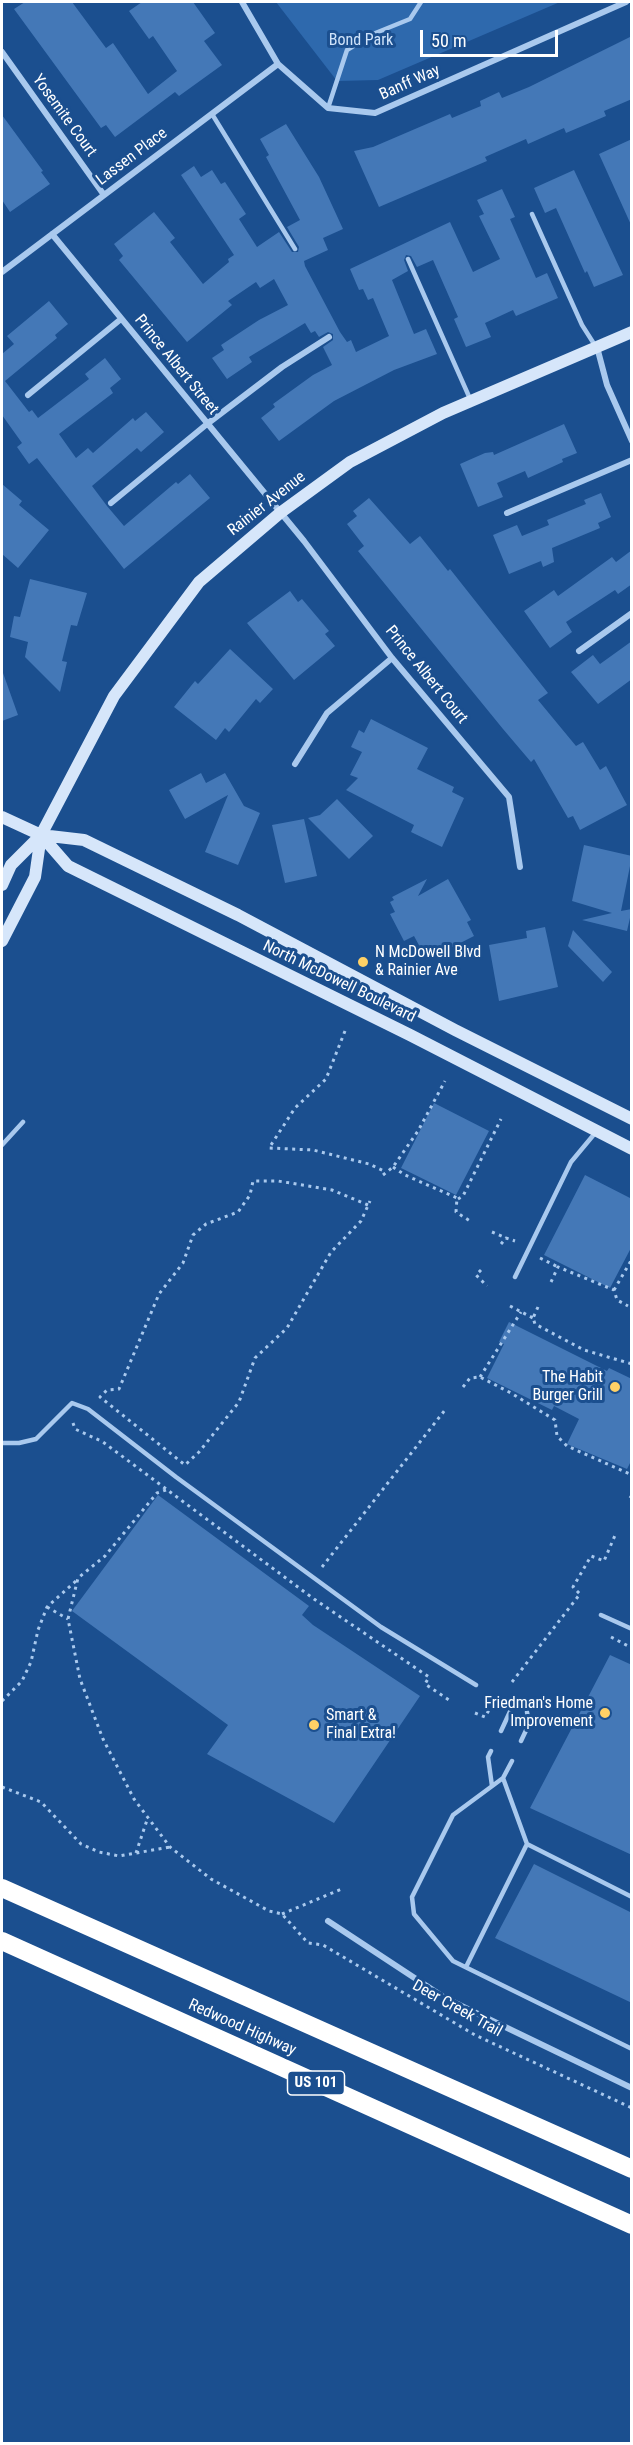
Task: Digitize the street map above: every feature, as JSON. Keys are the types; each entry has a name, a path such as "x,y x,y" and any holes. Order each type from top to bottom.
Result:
{"highway":[{"name":"Redwood Highway","path":"2,1888 632,2169"},
{"name":"Redwood Highway","path":"2,1941 632,2225"}],"main road":[{"name":"Rainier Avenue","path":"2,885 12,865 41,835 114,696 199,582 280,513 350,462 471,401 632,332"},
{"name":"North McDowell Boulevard","path":"2,817 41,835 84,840 238,915 465,1035 632,1119"},
{"name":"Rainier Avenue","path":"2,941 35,877 41,835"},
{"name":"North McDowell Boulevard","path":"41,835 68,866 410,1035 632,1149"}],"street":[{"path":"242,2 278,64 328,108"},
{"name":"Banff Way","path":"328,108 375,113 626,2"},
{"name":"Yosemite Court","path":"2,52 104,195"},
{"name":"Lassen Place","path":"2,272 278,64"},
{"name":"Prince Albert Street","path":"52,234 280,513"},
{"path":"28,395 121,319"},
{"path":"111,503 207,423 282,367 329,337"},
{"path":"596,346 607,385 632,441"},
{"path":"507,513 632,460"},
{"name":"Prince Albert Court","path":"280,513 304,541 392,658 509,797 520,867"},
{"path":"579,651 632,613"},
{"path":"295,764 327,713 392,658"},
{"path":"328,1921 445,1998 632,2088"}],"lane":[{"path":"328,108 347,50 373,34 410,19 421,2"},
{"path":"212,114 295,249"},
{"path":"532,214 579,319 596,346"},
{"path":"408,259 471,401"},
{"path":"2,1145 23,1122"},
{"path":"515,1277 571,1162 596,1132"},
{"path":"2,1443 19,1443 36,1439 72,1403 88,1408 176,1477 363,1614 476,1685"},
{"path":"601,1614 632,1629"},
{"path":"501,1731 514,1703"},
{"path":"521,1742 529,1724 526,1712"},
{"path":"491,1751 488,1757 492,1786"},
{"path":"512,1761 503,1778 453,1815 412,1897 414,1914 445,1955 632,2049"},
{"path":"503,1778 527,1844 632,1897"},
{"path":"466,1967 527,1844"}],"path":[{"path":"345,1031 326,1078 295,1108 269,1148 313,1150 369,1164 386,1172"},
{"path":"382,1175 393,1167 418,1131 445,1081"},
{"path":"470,1221 456,1212 458,1199 462,1196 501,1119"},
{"path":"393,1167 405,1175 458,1199"},
{"path":"253,1181 278,1181 332,1190 369,1203 361,1221 331,1252 287,1328 255,1358 238,1402 199,1452 185,1465 100,1397 107,1390 119,1389 159,1294 183,1263 193,1235 206,1224 238,1212 250,1195 253,1181"},
{"path":"492,1232 514,1241"},
{"path":"501,1244 506,1238"},
{"path":"540,1258 614,1290"},
{"path":"628,1306 617,1300 614,1290 632,1259"},
{"path":"551,1282 558,1266"},
{"path":"482,1270 476,1275 486,1286"},
{"path":"510,1306 532,1318 536,1324 584,1350 632,1364"},
{"path":"532,1318 538,1307"},
{"path":"480,1377 521,1312"},
{"path":"463,1387 470,1378 480,1377 555,1419 557,1436 567,1446 632,1475"},
{"path":"322,1567 445,1410"},
{"path":"73,1423 75,1429 103,1442 314,1599 429,1677 425,1684 452,1702"},
{"path":"2,1701 22,1681 27,1672 47,1607 105,1556 157,1492 166,1490"},
{"path":"512,1682 580,1594 573,1587 591,1556 604,1561 616,1533"},
{"name":"Deer Creek Trail","path":"78,1578 68,1619 80,1679 103,1739 134,1799 170,1847 211,1879 269,1911 282,1914 308,1943 323,1945 475,2036 632,2108"},
{"path":"47,1607 68,1619"},
{"path":"611,1637 632,1648"},
{"path":"475,1713 485,1717 492,1705"},
{"path":"2,1787 41,1802 81,1844 99,1852 119,1856 170,1847"},
{"path":"136,1853 147,1817"},
{"path":"282,1914 344,1888"}],"green space":[{"name":"Bond Park","path":"276,2 560,2 378,80 337,81"}],"building":[{"path":"25,2 72,2 106,48 113,43 148,94 177,71 153,36 149,39 129,11 142,2 193,2 215,33 204,41 222,65 179,96 175,92 115,137 106,125 101,128 14,9"},
{"path":"632,36 632,99 604,111 606,116 566,133 564,128 528,144 526,139 485,157 487,161 379,207 354,151 373,147 450,114 452,118 481,106 480,101 499,92 502,98 529,87"},
{"path":"2,115 50,184 10,212 2,200"},
{"path":"286,124 319,177 343,229 323,238 328,250 304,261 340,332 347,342 351,340 356,352 389,336 373,298 368,300 363,289 359,290 350,269 450,222 473,272 500,259 479,216 484,214 477,200 502,189 515,217 510,219 536,278 547,273 558,298 516,316 513,310 485,323 491,337 466,347 454,319 458,317 433,260 417,267 411,256 406,255 404,260 408,271 392,280 414,334 426,329 437,354 394,370 334,401 279,441 261,418 275,407 273,404 313,375 332,365 323,347 333,340 333,334 328,332 319,337 315,331 311,333 305,323 249,357 252,362 227,379 212,358 224,350 221,345 259,320 288,305 274,279 260,288 256,282 228,301 232,305 187,342 119,260 123,256 114,244 154,212 175,238 170,242 203,284 229,262 228,259 234,255 181,175 194,166 201,177 212,170 221,184 225,182 246,214 239,219 257,247 279,232 292,252 298,252 299,247 287,227 300,220 266,157 269,155 260,139"},
{"path":"632,139 632,227 599,154"},
{"path":"574,170 623,275 594,287 587,271 585,273 556,208 545,213 534,188"},
{"path":"49,301 68,324 55,335 57,338 5,381 29,412 32,410 38,418 89,379 85,374 105,358 121,379 110,388 113,393 59,434 76,458 88,448 93,453 133,418 135,421 146,412 164,432 141,452 137,448 92,486 107,506 124,526 176,482 178,484 190,474 210,498 124,569 37,458 29,464 17,447 22,443 2,415 2,354 14,344 7,336"},
{"path":"564,424 577,453 528,478 525,471 497,483 503,497 478,507 460,464 485,453 493,452 494,455"},
{"path":"2,484 22,501 19,505 49,530 18,568 2,554"},
{"path":"601,493 611,517 598,523 600,528 552,548 554,562 543,567 541,561 509,574 493,535 517,525 522,536 549,525 547,520 586,504 584,500"},
{"path":"369,498 410,544 420,536 448,571 450,569 548,693 538,700 576,746 583,742 600,770 606,766 627,805 580,830 573,816 568,818 534,759 531,762 503,729 358,551 364,546 347,524 357,516 353,511"},
{"path":"632,550 632,584 618,594 615,590 566,622 572,632 550,648 524,611 554,590 558,596 612,557 616,562"},
{"path":"30,579 87,593 77,626 71,625 62,661 67,662 60,692 25,657 28,642 10,637 14,616 20,617"},
{"path":"290,591 298,602 302,599 329,631 325,634 335,646 294,680 247,623"},
{"path":"632,641 632,679 598,704 571,672 593,655 600,664"},
{"path":"230,649 273,689 260,703 256,699 229,732 225,728 216,740 174,707 195,681 198,684"},
{"path":"2,674 18,715 2,721"},
{"path":"371,719 428,748 417,769 454,787 452,792 464,798 442,847 411,832 414,825 346,790 358,778 350,775 362,752 351,747 359,730 364,733"},
{"path":"201,773 206,783 225,773 244,806 260,813 238,865 205,852 228,795 185,819 169,790"},
{"path":"337,799 373,836 349,859 308,818 320,815"},
{"path":"304,819 317,876 285,883 272,825"},
{"path":"584,845 632,856 621,911 632,909 627,931 582,920 612,913 572,901"},
{"path":"427,879 418,896 448,879 471,920 467,922 474,936 427,960 414,936 404,941 390,914 395,912 390,902 394,900 392,897"},
{"path":"545,927 558,987 499,1001 489,945 527,938 526,931"},
{"path":"573,930 612,972 603,982 568,946"},
{"path":"434,1103 489,1131 456,1195 401,1168"},
{"path":"585,1175 632,1199 632,1246 610,1288 544,1255"},
{"path":"509,1322 607,1371 609,1368 632,1379 632,1459 627,1469 567,1444 579,1419 554,1406 552,1410 487,1378 504,1344 499,1342"},
{"path":"158,1495 309,1606 302,1615 313,1625 420,1696 334,1823 207,1754 228,1725 72,1611"},
{"name":"Friedman's Home Improvement","path":"610,1655 632,1665 632,1855 530,1808"},
{"path":"534,1864 632,1913 632,2003 495,1938"}],"place":[{"name":"N McDowell Blvd & Rainier Ave","path":"363,962"},
{"name":"The Habit Burger Grill","path":"615,1387"},
{"name":"Friedman's Home Improvement","path":"605,1713"},
{"name":"Smart & Final Extra!","path":"314,1725"}]}
